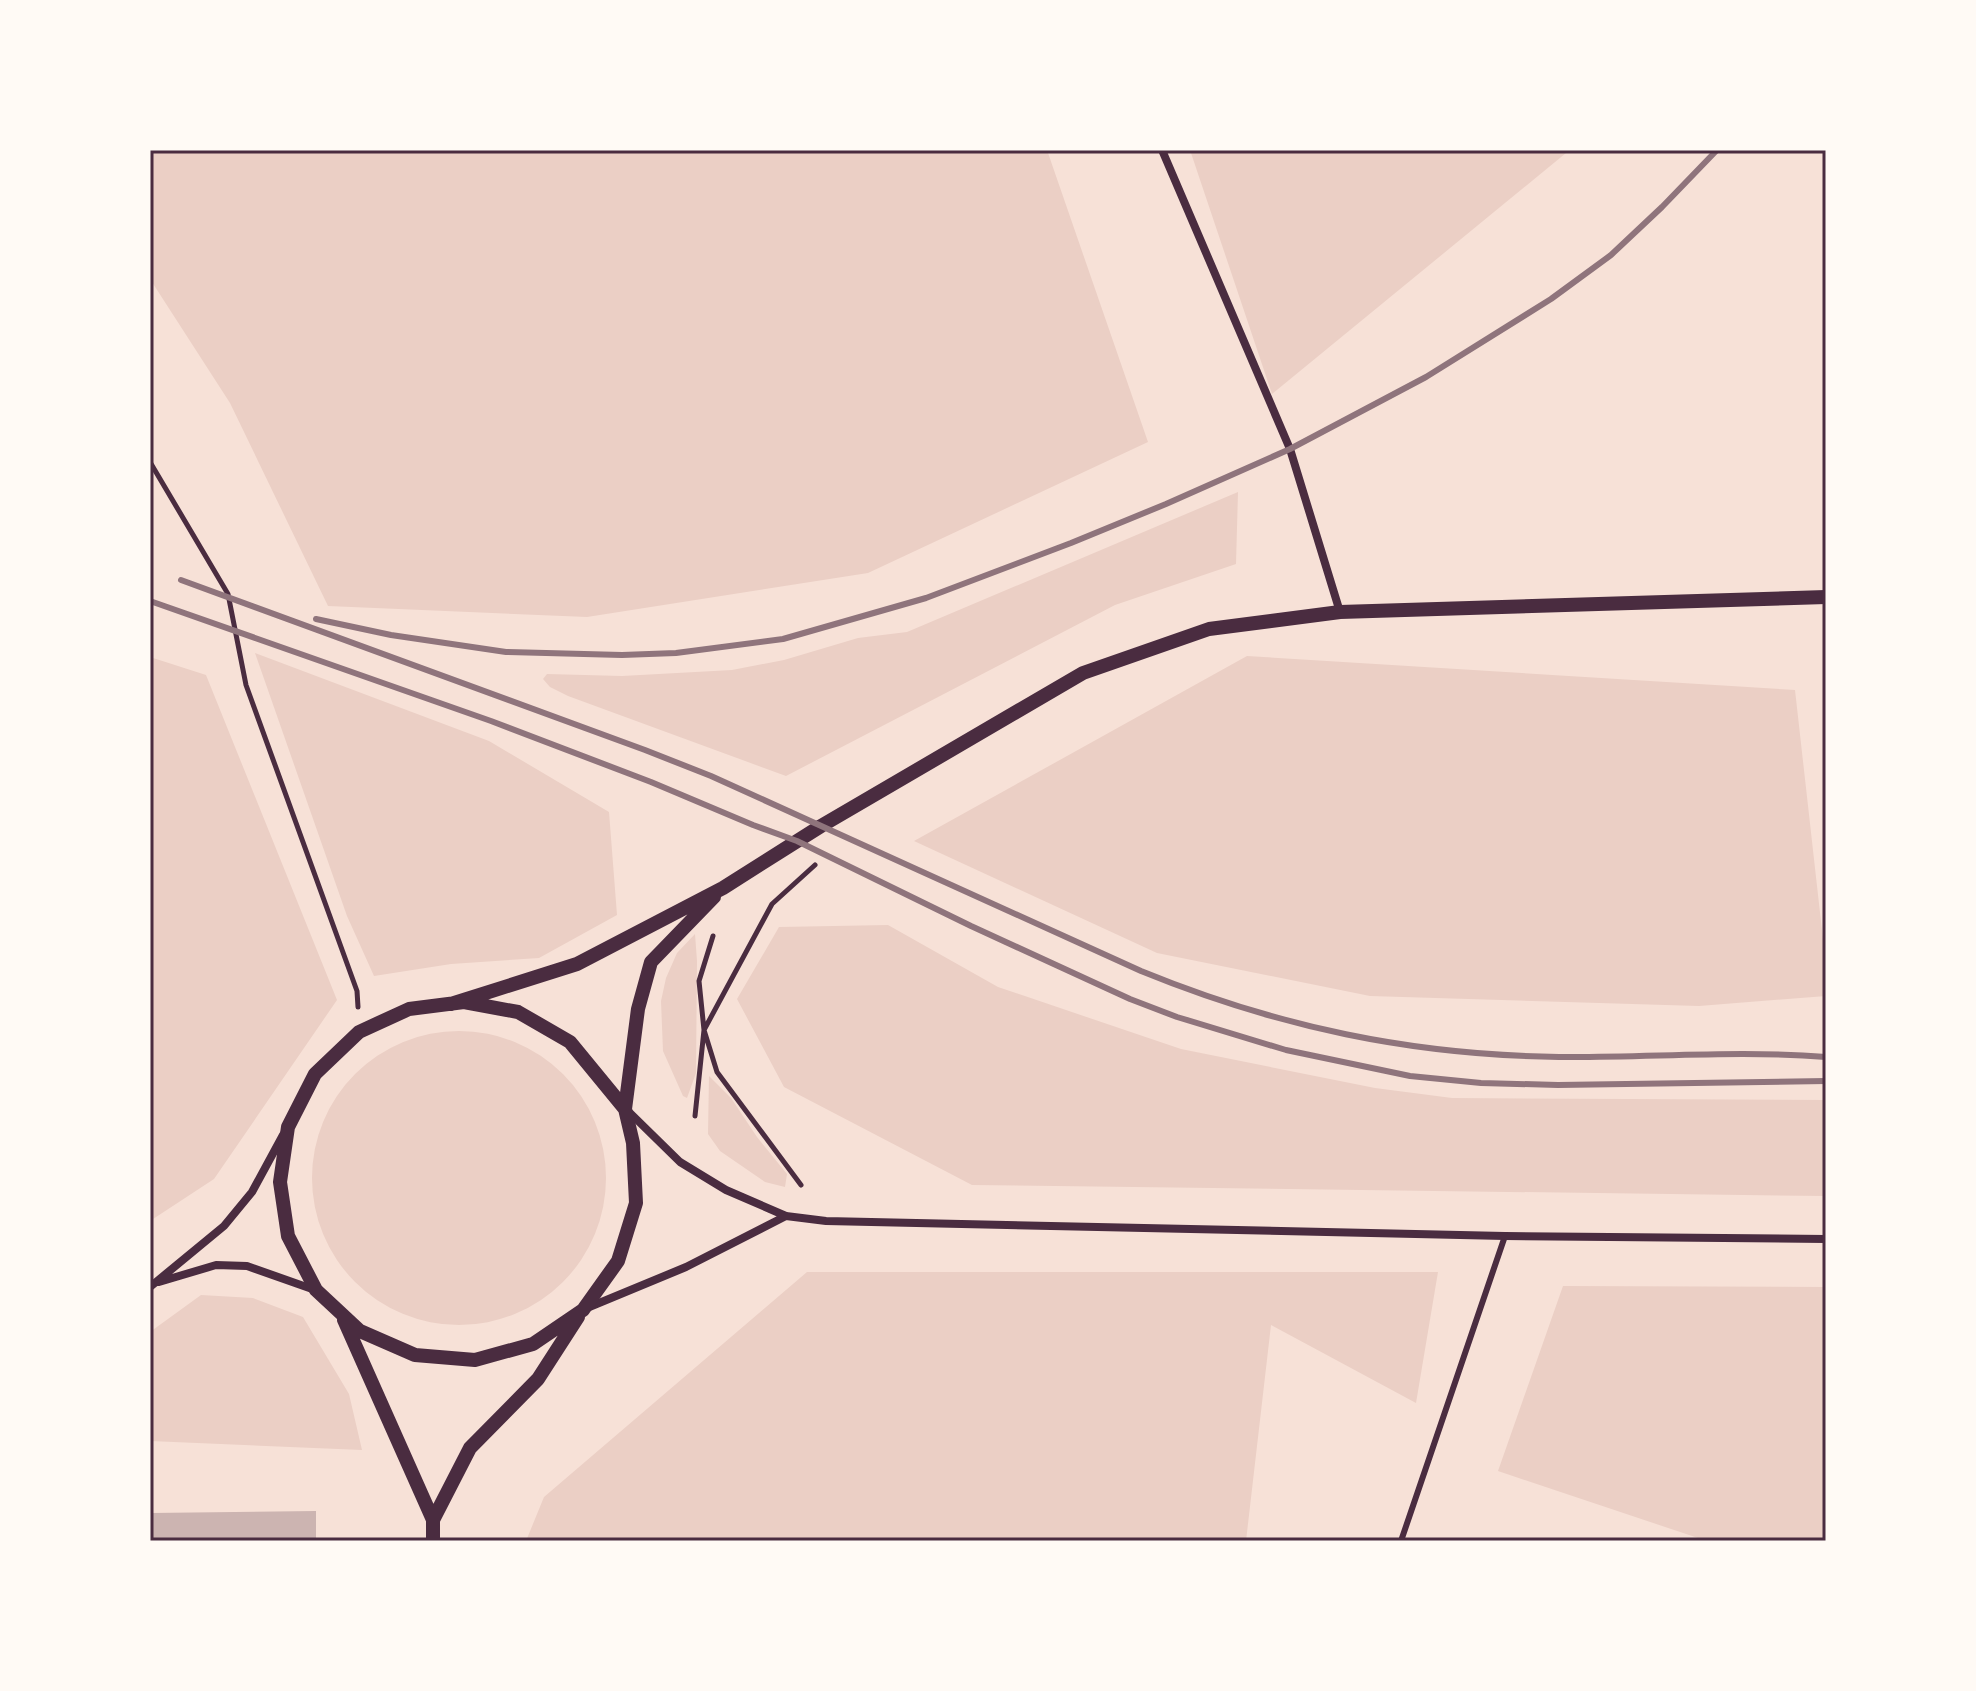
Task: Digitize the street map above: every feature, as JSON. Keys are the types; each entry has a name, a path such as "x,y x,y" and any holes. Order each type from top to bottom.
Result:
{"street":[{"path":"1162,150 1290,449 1340,612"},
{"path":"451,1004 577,964 723,888 797,841 1083,673 1209,629 1340,612 1826,597"},
{"path":"433,1520 470,1448 538,1379 618,1261 636,1203 633,1143 625,1109 638,1009 651,962 723,888"},
{"path":"152,1285 224,1226 252,1192 315,1074 359,1032 409,1009 464,1002 518,1012 570,1042 625,1109 680,1162 726,1190 786,1216 826,1221 1505,1236 1826,1239"},
{"path":"288,1127 280,1182 288,1236 316,1290 360,1331 415,1355 475,1360 533,1344 583,1310 686,1267 786,1216"},
{"path":"152,1285 216,1265 247,1266 316,1290"},
{"path":"341,1313 433,1520 433,1541"}],"lane":[{"path":"1401,1541 1505,1236"}],"path":[{"path":"150,462 228,594 246,685 357,991 359,1032"},
{"path":"695,1116 704,1030 772,904 815,865 788,879"},
{"path":"716,929 699,981 704,1030 717,1072 801,1185"}],"shaded area":[{"path":"150,150 1047,150 1148,442 868,573 587,617 328,606 230,403 150,279"},
{"path":"1190,150 1554,150 1566,153 1272,394"},
{"path":"1238,492 1236,564 1115,605 786,776 568,696 550,687 543,679 547,674 622,676 732,670 784,660 858,638 907,632"},
{"path":"255,653 489,741 609,812 617,915 539,958 451,964 374,976 347,916"},
{"path":"1247,656 1795,690 1826,966 1826,996 1699,1006 1370,996 1157,953 914,841"},
{"path":"150,657 206,675 337,1000 214,1179 150,1221"},
{"path":"888,925 998,987 1181,1049 1375,1088 1452,1098 1826,1100 1826,1196 972,1185 784,1087 737,999 779,927"},
{"path":"695,934 696,1073 687,1098 683,1096 663,1051 661,1001 666,978 677,953"},
{"path":"459,1031 488,1034 515,1042 541,1056 563,1074 581,1096 595,1122 603,1149 606,1178 603,1207 595,1234 581,1260 563,1282 541,1300 515,1314 488,1322 459,1325 430,1322 403,1314 377,1300 355,1282 337,1260 323,1234 315,1207 312,1178 315,1149 323,1122 337,1096 355,1074 377,1056 403,1042 430,1034"},
{"path":"709,1076 731,1098 787,1174 785,1187 765,1182 720,1151 708,1134"},
{"path":"807,1272 1438,1272 1416,1403 1271,1325 1246,1541 526,1541 544,1497"},
{"path":"1563,1286 1826,1287 1826,1541 1707,1541 1498,1471"},
{"path":"201,1295 253,1298 303,1317 349,1394 362,1450 150,1441 150,1332"}],"building":[{"path":"316,1511 316,1541 150,1541 150,1513"}],"railway":[{"path":"316,619 391,635 506,652 622,655 676,653 783,639 926,598 1166,504 1290,449 1426,377 1551,299 1611,255 1717,150"},
{"path":"181,580 711,776 1141,971 1243,1008 1346,1034 1451,1051 1559,1057 1726,1054 1826,1057"},
{"path":"150,601 491,721 651,782 797,841 1130,999 1177,1017 1286,1050 1410,1076 1481,1083 1558,1085 1826,1081"}]}
